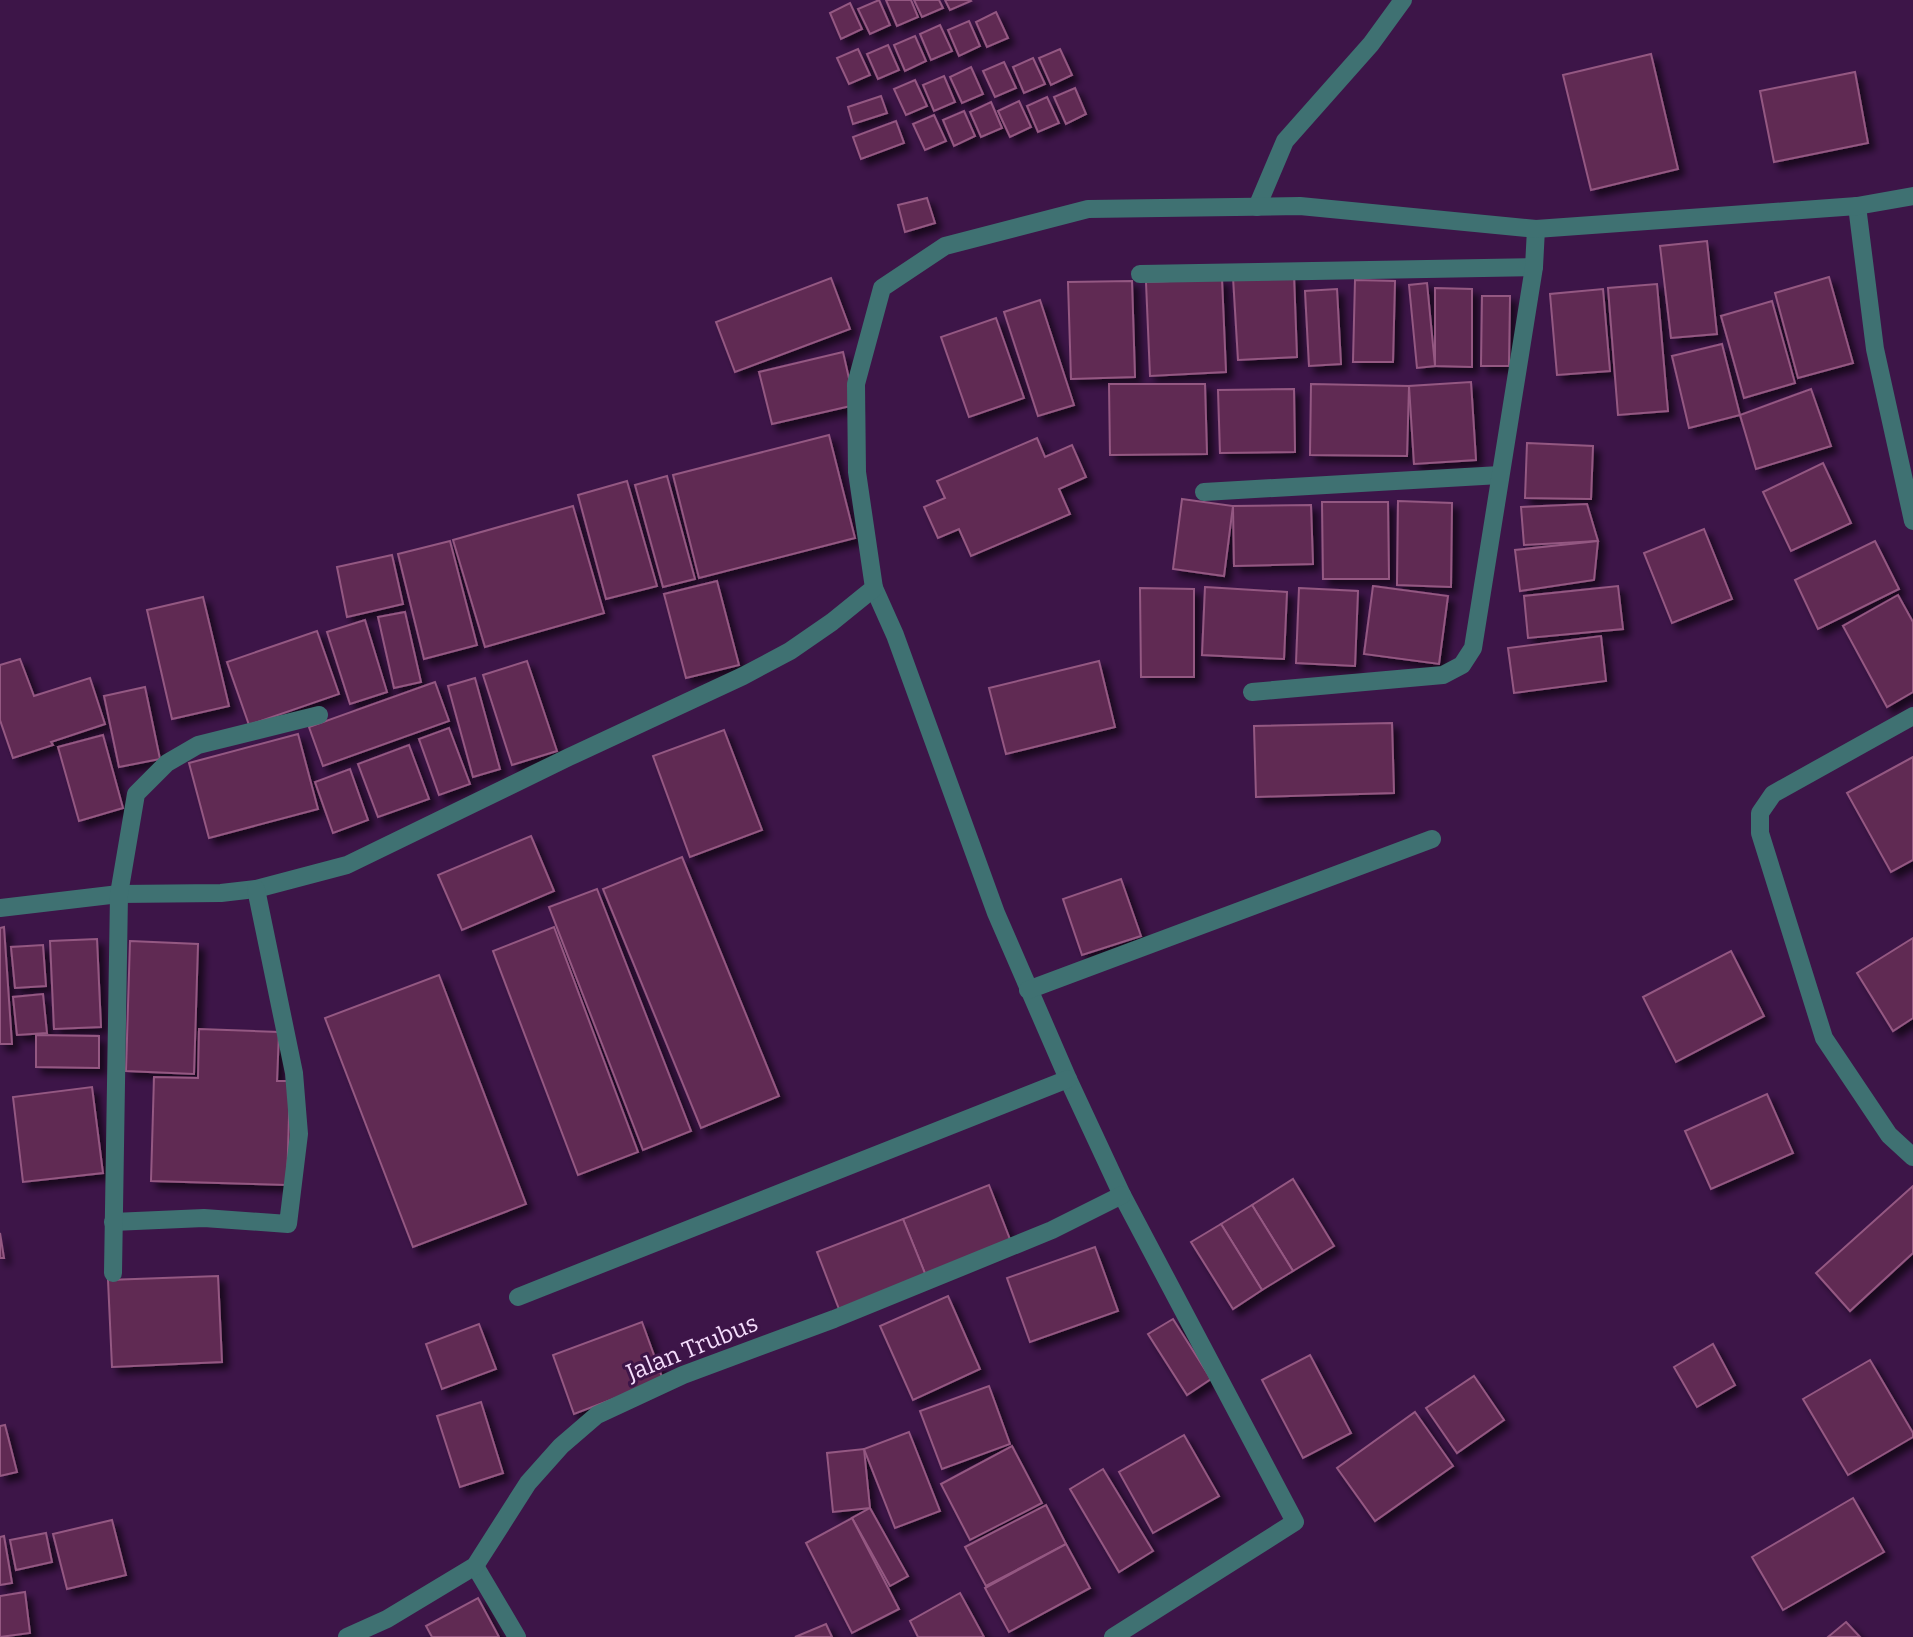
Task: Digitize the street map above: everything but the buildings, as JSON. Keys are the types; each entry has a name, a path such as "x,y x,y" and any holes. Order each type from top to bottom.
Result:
{"street":[{"path":"1257,207 1285,141 1371,44 1402,0"},
{"path":"1113,1637 1296,1522 1122,1195 1068,1079 996,913 894,635 874,589 857,472 856,384 882,288 945,246 1088,209 1300,206 1536,229 1857,206 1913,196"},
{"path":"1857,206 1875,349 1913,521"},
{"path":"1252,692 1443,675 1462,665 1473,648 1534,267 1536,229"},
{"path":"1140,274 1534,267"},
{"path":"1204,492 1500,475"},
{"path":"0,908 119,894 221,893 256,889 347,865 743,676 790,651 874,589"},
{"path":"113,1273 119,894 136,794 167,763 198,745 319,715"},
{"path":"1913,716 1773,794 1760,813 1760,833 1824,1038 1889,1135 1913,1157"},
{"path":"1028,990 1432,839"},
{"path":"113,1222 205,1219 288,1224 299,1134 294,1073 256,889"},
{"path":"518,1297 1068,1079"},
{"name":"Jalan Trubus","path":"347,1637 387,1619 475,1566 528,1483 561,1446 597,1415 683,1375 834,1319 1052,1230 1122,1195"},
{"path":"475,1566 517,1637"}]}
